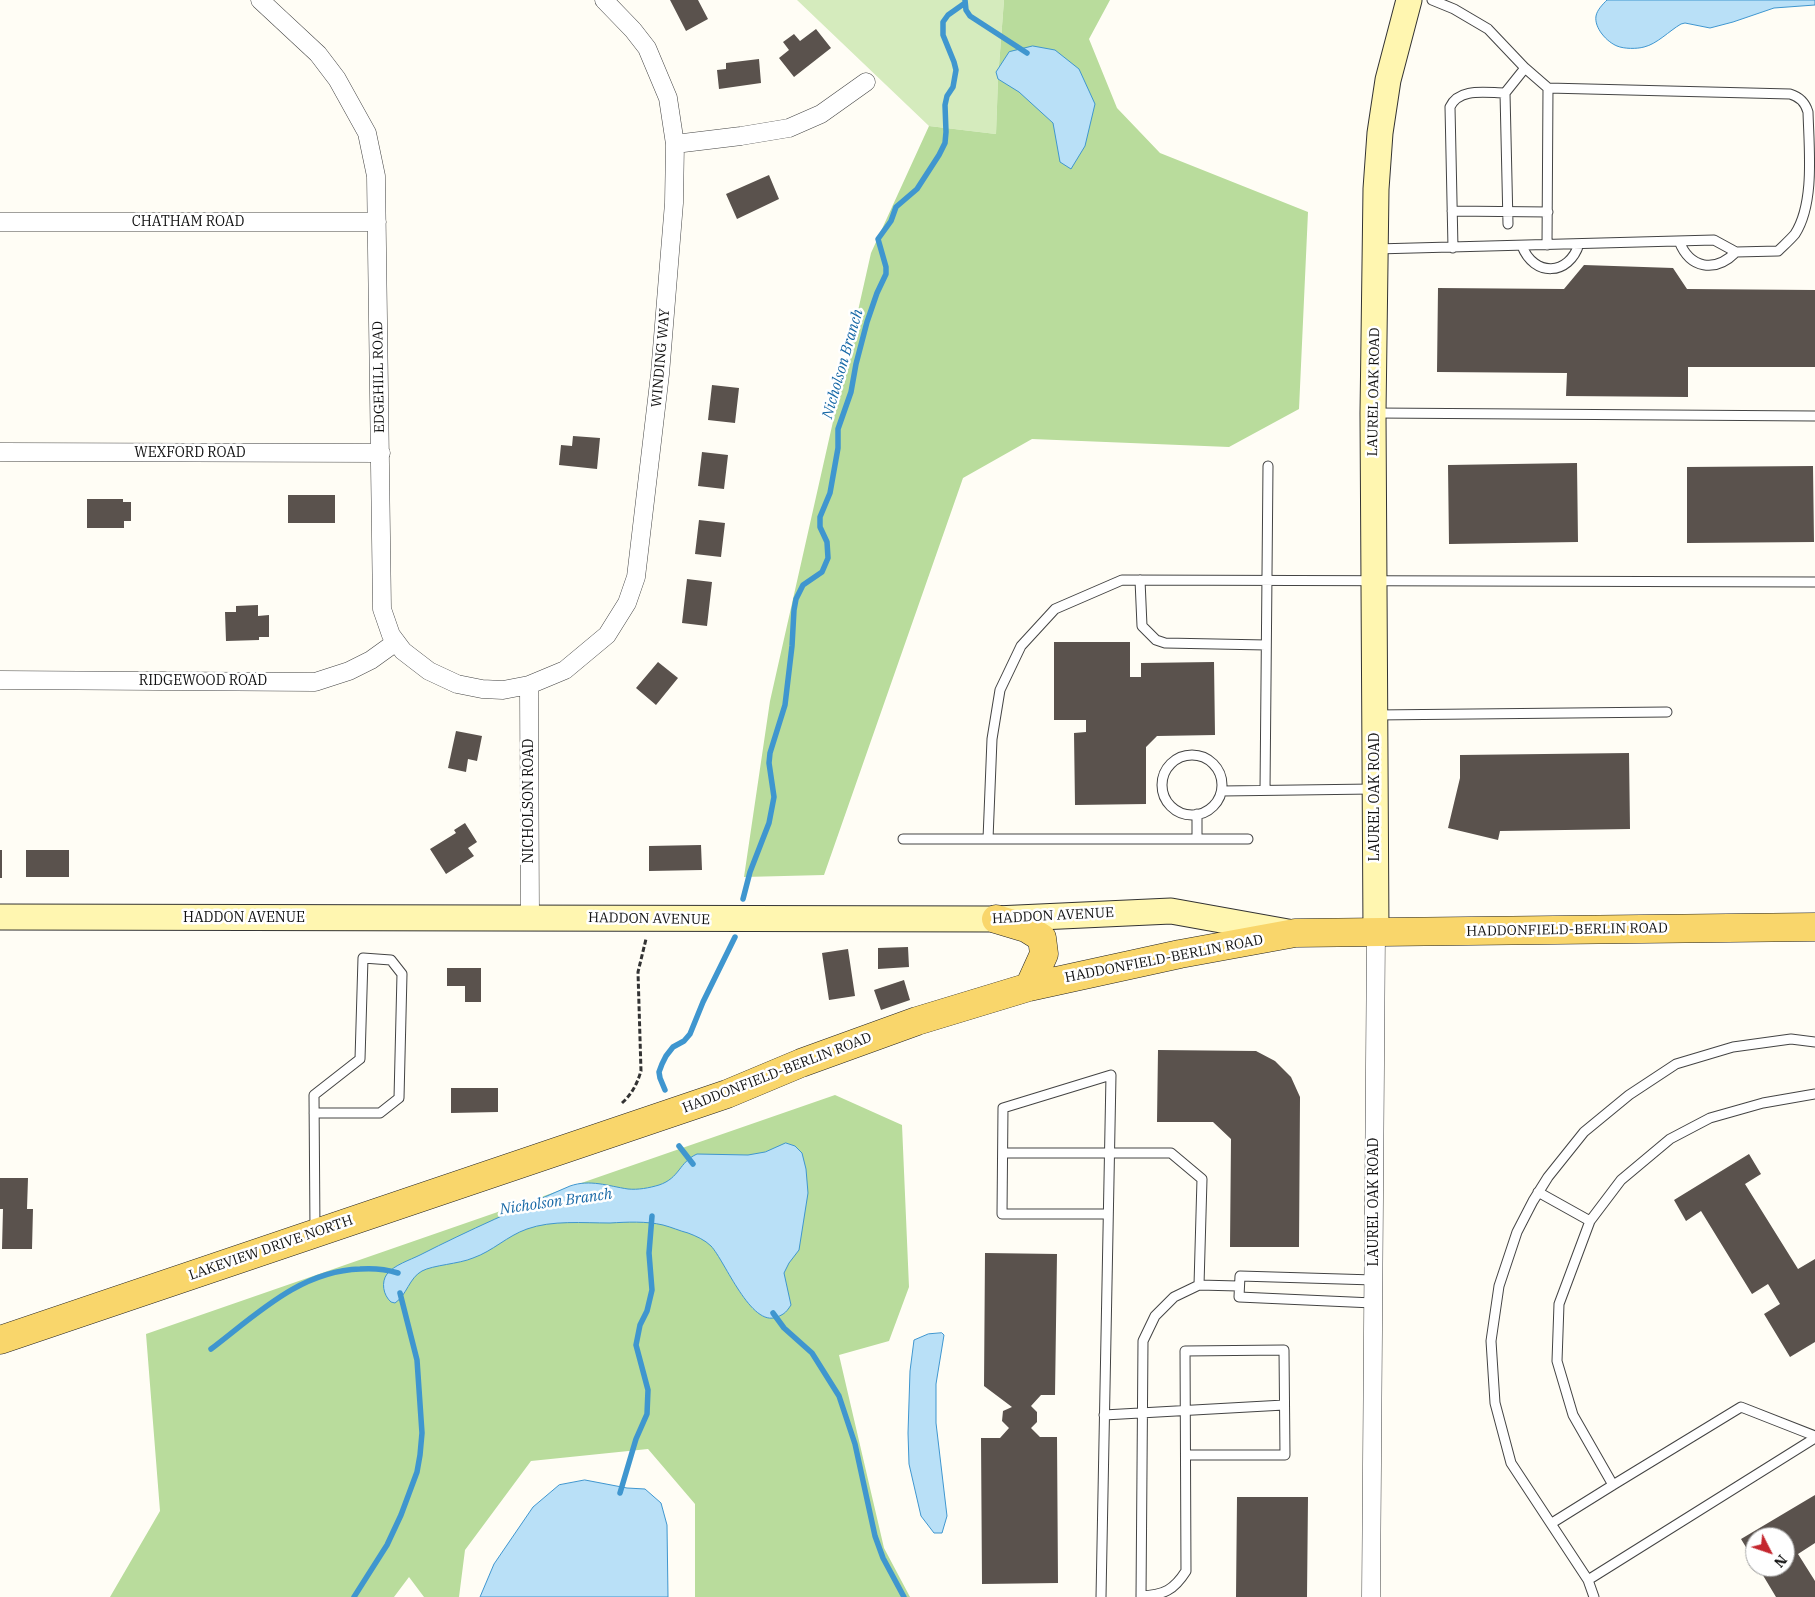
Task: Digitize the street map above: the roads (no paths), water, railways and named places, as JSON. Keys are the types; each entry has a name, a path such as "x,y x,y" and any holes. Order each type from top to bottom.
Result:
{"main road":[{"path":"996,919 1026,928 1042,938 1044,954 1029,987"},
{"name":"HADDONFIELD-BERLIN ROAD","path":"543,1157 726,1094 801,1062 908,1024 1029,987 1180,954 1295,933 1815,927"},
{"name":"LAKEVIEW DRIVE NORTH","path":"0,1340 543,1157"}],"street":[{"name":"EDGEHILL ROAD","path":"260,0 318,54 337,80 367,132 376,176 382,609 391,635 403,651 429,671 457,684 482,689 503,690 529,685"},
{"name":"WINDING WAY","path":"529,685 565,670 607,635 627,603 636,577 660,374 674,203 675,144 668,98 647,48 633,30 604,0"},
{"name":"LAUREL OAK ROAD","path":"1371,1597 1376,932 1372,413 1376,189 1380,133 1388,80 1409,0"},
{"path":"675,144 789,128 821,114 866,82"},
{"name":"CHATHAM ROAD","path":"0,222 377,222"},
{"name":"WEXFORD ROAD","path":"0,452 381,453"},
{"name":"RIDGEWOOD ROAD","path":"0,680 315,682 349,671 372,660 396,642"},
{"name":"NICHOLSON ROAD","path":"529,685 530,918"},
{"name":"HADDON AVENUE","path":"0,917 742,920 996,919 1170,911 1295,933"}],"lane":[{"path":"1376,249 1714,240 1736,252 1778,251 1794,235 1805,215 1810,192 1808,112 1802,100 1790,94 1548,88 1524,68 1488,29 1454,9 1432,0"},
{"path":"1508,224 1506,93 1524,68"},
{"path":"1547,245 1548,88"},
{"path":"1453,248 1450,107 1455,98 1464,94 1506,93"},
{"path":"1452,211 1548,212"},
{"path":"1679,241 1682,251 1690,259 1699,264 1709,266 1729,260 1736,252"},
{"path":"1522,246 1531,261 1547,269 1556,268 1571,260 1579,244"},
{"path":"1372,413 1815,416"},
{"path":"1265,790 1268,466"},
{"path":"988,839 992,739 1000,690 1021,646 1055,610 1122,580 1815,582"},
{"path":"1140,580 1142,626 1156,640 1165,643 1266,645"},
{"path":"1375,715 1668,712"},
{"path":"1183,756 1200,756 1208,759 1215,765 1220,773 1222,791 1219,799 1206,811 1188,814 1172,807 1163,792 1162,783 1168,766 1183,756"},
{"path":"1222,791 1375,789"},
{"path":"1197,814 1197,839"},
{"path":"903,840 1248,839"},
{"path":"314,1113 380,1113 398,1098 402,974 391,960 363,958 360,1059 314,1095 314,1113 315,1234"},
{"path":"1594,1597 1588,1580 1511,1463 1495,1403 1491,1341 1499,1286 1517,1232 1548,1176 1584,1132 1629,1095 1676,1064 1733,1046 1791,1039 1815,1042"},
{"path":"1101,1597 1111,1074 1003,1108 1002,1214 1108,1214"},
{"path":"1614,1485 1573,1415 1557,1361 1559,1304 1590,1221 1621,1180 1670,1139 1710,1118 1763,1102 1815,1094"},
{"path":"1003,1153 1171,1153 1202,1179 1199,1285"},
{"path":"1538,1192 1590,1221"},
{"path":"1374,1280 1240,1276 1238,1286 1239,1296 1374,1303"},
{"path":"1186,1455 1285,1455 1284,1350 1186,1350 1186,1455 1186,1571 1179,1582 1168,1591 1155,1596 1141,1596 1143,1340 1155,1316 1174,1297 1199,1285 1238,1286"},
{"path":"1104,1415 1284,1405"},
{"path":"1552,1523 1741,1407 1815,1437"},
{"path":"1588,1580 1815,1437"}],"water":[{"path":"1607,0 1815,0 1815,5 1774,8 1710,28 1685,23 1649,45 1641,48 1630,48 1613,44 1599,30 1596,16"},
{"path":"1033,46 1055,50 1079,69 1095,104 1085,146 1071,169 1060,162 1053,123 1019,92 998,79 996,72 1009,52"},
{"path":"786,1143 795,1146 802,1153 806,1169 808,1193 799,1250 784,1273 791,1305 786,1312 777,1317 767,1318 758,1313 748,1303 717,1254 706,1242 691,1234 666,1226 643,1222 568,1223 537,1226 520,1232 487,1252 473,1258 422,1271 414,1278 395,1303 388,1299 385,1292 385,1277 398,1265 570,1186 592,1183 628,1189 647,1188 666,1182 676,1174 686,1161 697,1154 748,1155 765,1152"},
{"path":"942,1333 944,1335 936,1384 936,1423 947,1516 942,1533 934,1533 921,1516 909,1464 910,1371 914,1340 928,1334"},
{"path":"585,1480 627,1488 645,1489 661,1503 667,1525 668,1597 480,1597 494,1564 533,1507 559,1485"}],"waterway":[{"path":"965,0 966,10 970,16 1027,53"},
{"name":"Nicholson Branch","path":"743,899 750,872 769,823 774,797 769,763 770,753 785,705 796,599 803,585 822,572 828,558 827,542 820,527 820,517 830,493 838,448 838,429 851,392 867,322 886,274 886,267 878,239 891,221 896,207 917,189 945,143 945,105 947,96 953,87 956,70 943,35 943,22 948,15 965,3"},
{"name":"Nicholson Branch","path":"665,1090 659,1072 662,1064 673,1047 684,1041 690,1034 703,1002 735,937"},
{"name":"Nicholson Branch","path":"679,1146 693,1164"},
{"path":"620,1493 636,1439 647,1414 648,1390 636,1345 640,1325 647,1311 652,1290 649,1253 652,1216"},
{"path":"211,1349 280,1297 318,1277 338,1272 365,1269 398,1273"},
{"name":"Nicholson Branch","path":"354,1597 387,1545 401,1515 417,1472 420,1455 422,1433 417,1360 400,1293"},
{"path":"773,1313 784,1328 812,1353 839,1396 855,1444 875,1536 883,1558 904,1597"}]}
